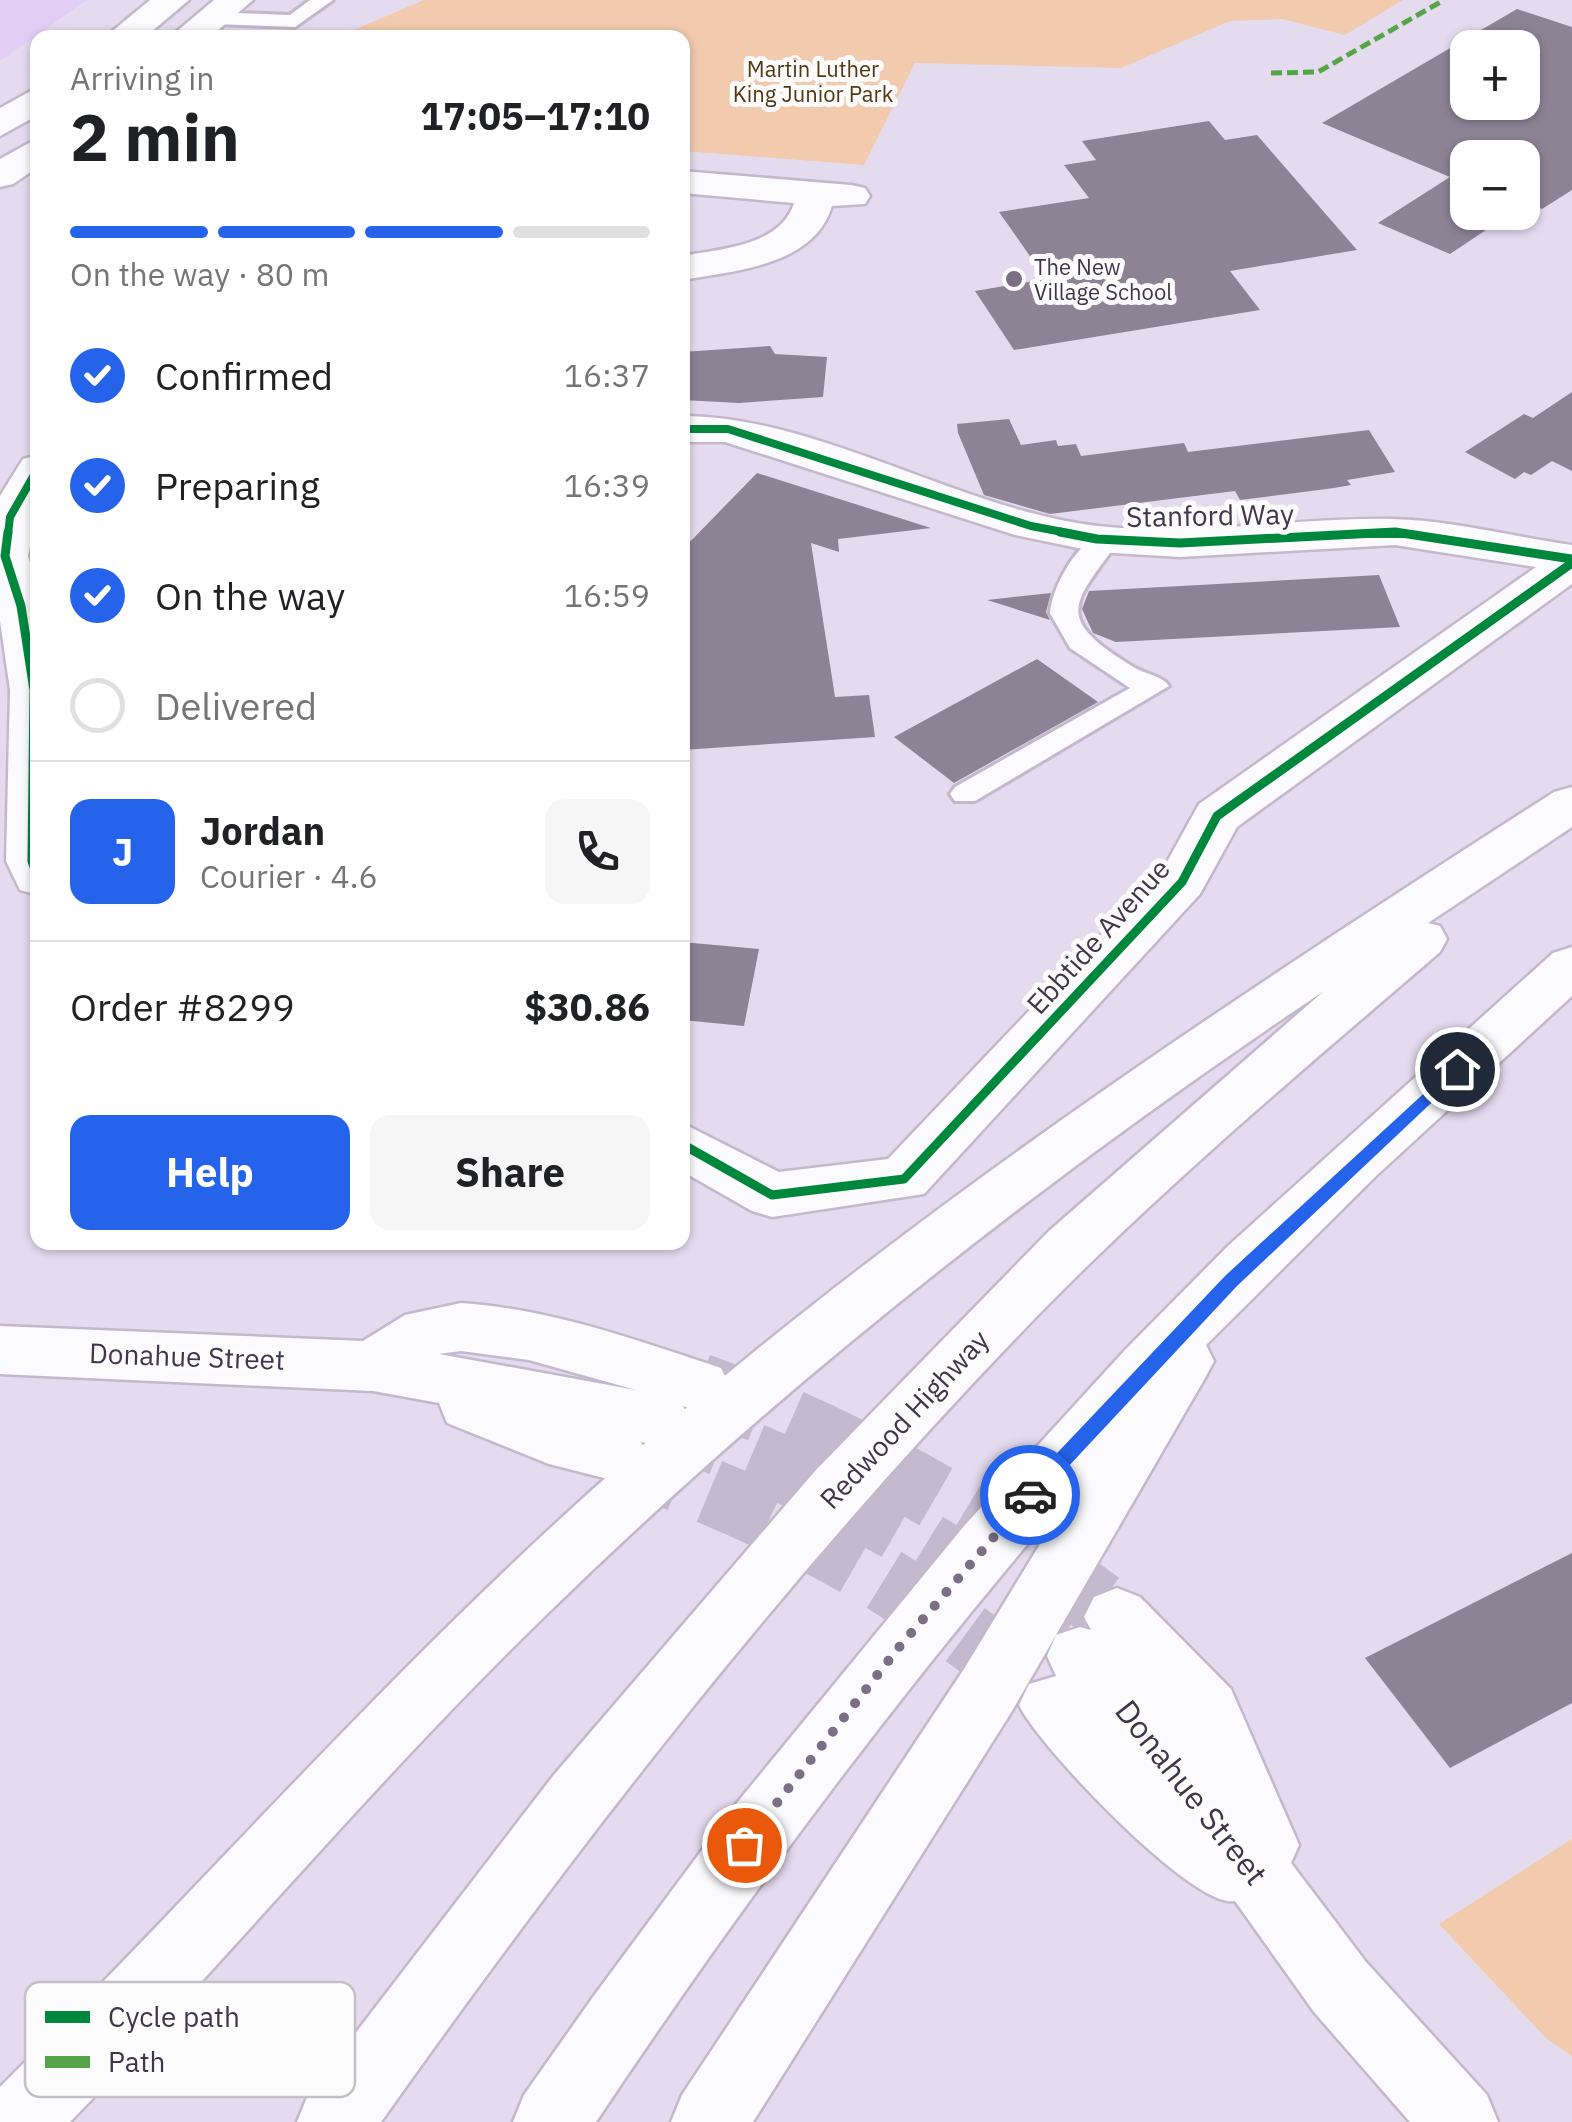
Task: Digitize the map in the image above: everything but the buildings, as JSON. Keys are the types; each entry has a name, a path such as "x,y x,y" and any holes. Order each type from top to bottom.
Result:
{"main road":[{"path":"132,30 172,0"},
{"path":"0,176 30,154"},
{"path":"690,183 833,195 814,210 796,236 740,256 690,266"},
{"name":"Stanford Way","path":"690,429 728,429 1031,526 1107,539 1180,543 1394,532 1572,561"},
{"path":"30,488 10,517 5,556 21,606 30,664"},
{"name":"Ebbtide Avenue","path":"690,1149 772,1195 904,1178 1182,882 1216,816 1572,561"},
{"path":"150,1982 420,1697 588,1532 718,1418 956,1223 1086,1127 1572,808"},
{"name":"Redwood Highway","path":"355,2095 506,1891 677,1675 774,1559 941,1378 1024,1292 1182,1144 1572,808"},
{"path":"551,2122 722,1875 900,1646 1070,1450 1231,1281 1572,966"},
{"path":"709,2122 988,1690 1231,1281"},
{"name":"Donahue Street","path":"0,1350 374,1366 550,1438 658,1420 578,1350 481,1328 432,1330 374,1366"},
{"name":"Donahue Street","path":"1300,1931 1207,1710 1083,1660 1111,1770 1300,1931 1388,2046 1460,2122"},
{"path":"18,2122 42,2097"},
{"name":"Redwood Highway","path":"335,2122 354,2097"}],"lane":[{"path":"212,18 295,22 323,0"},
{"path":"965,794 1155,686 1141,684 1074,640 1061,612 1067,585 1107,539"}],"shaded area":[{"path":"0,0 87,0 44,30 30,30 30,40 0,61"}],"green space":[{"name":"Martin Luther King Junior Park","path":"424,0 1403,0 1345,35 1282,19 1230,21 1121,68 915,63 864,165 690,152 690,30 353,30"},
{"path":"1572,1839 1572,2056 1547,2039 1439,1924"}],"tunnel":[{"path":"699,1386 811,1432 917,1486 1018,1548 1117,1617"},
{"path":"660,1420 771,1464 874,1514 971,1574 1067,1645"},
{"path":"618,1456 734,1502 838,1553 937,1614 1036,1690"}],"marked path":[{"path":"1271,73 1318,72 1444,0"}],"cycle path":[{"path":"690,429 728,429 1031,526 1097,539 1180,543 1395,532 1572,559"},
{"path":"30,482 10,517 5,556 21,606 30,664"},
{"path":"690,1149 772,1195 904,1179 1182,882 1217,816 1572,563"}],"way so far":[{"path":"744,1845 900,1646 1030,1495"}],"place":[{"name":"The New Village School","path":"1014,279"}],"route":[{"path":"1030,1495 1231,1281 1457,1069"}]}
